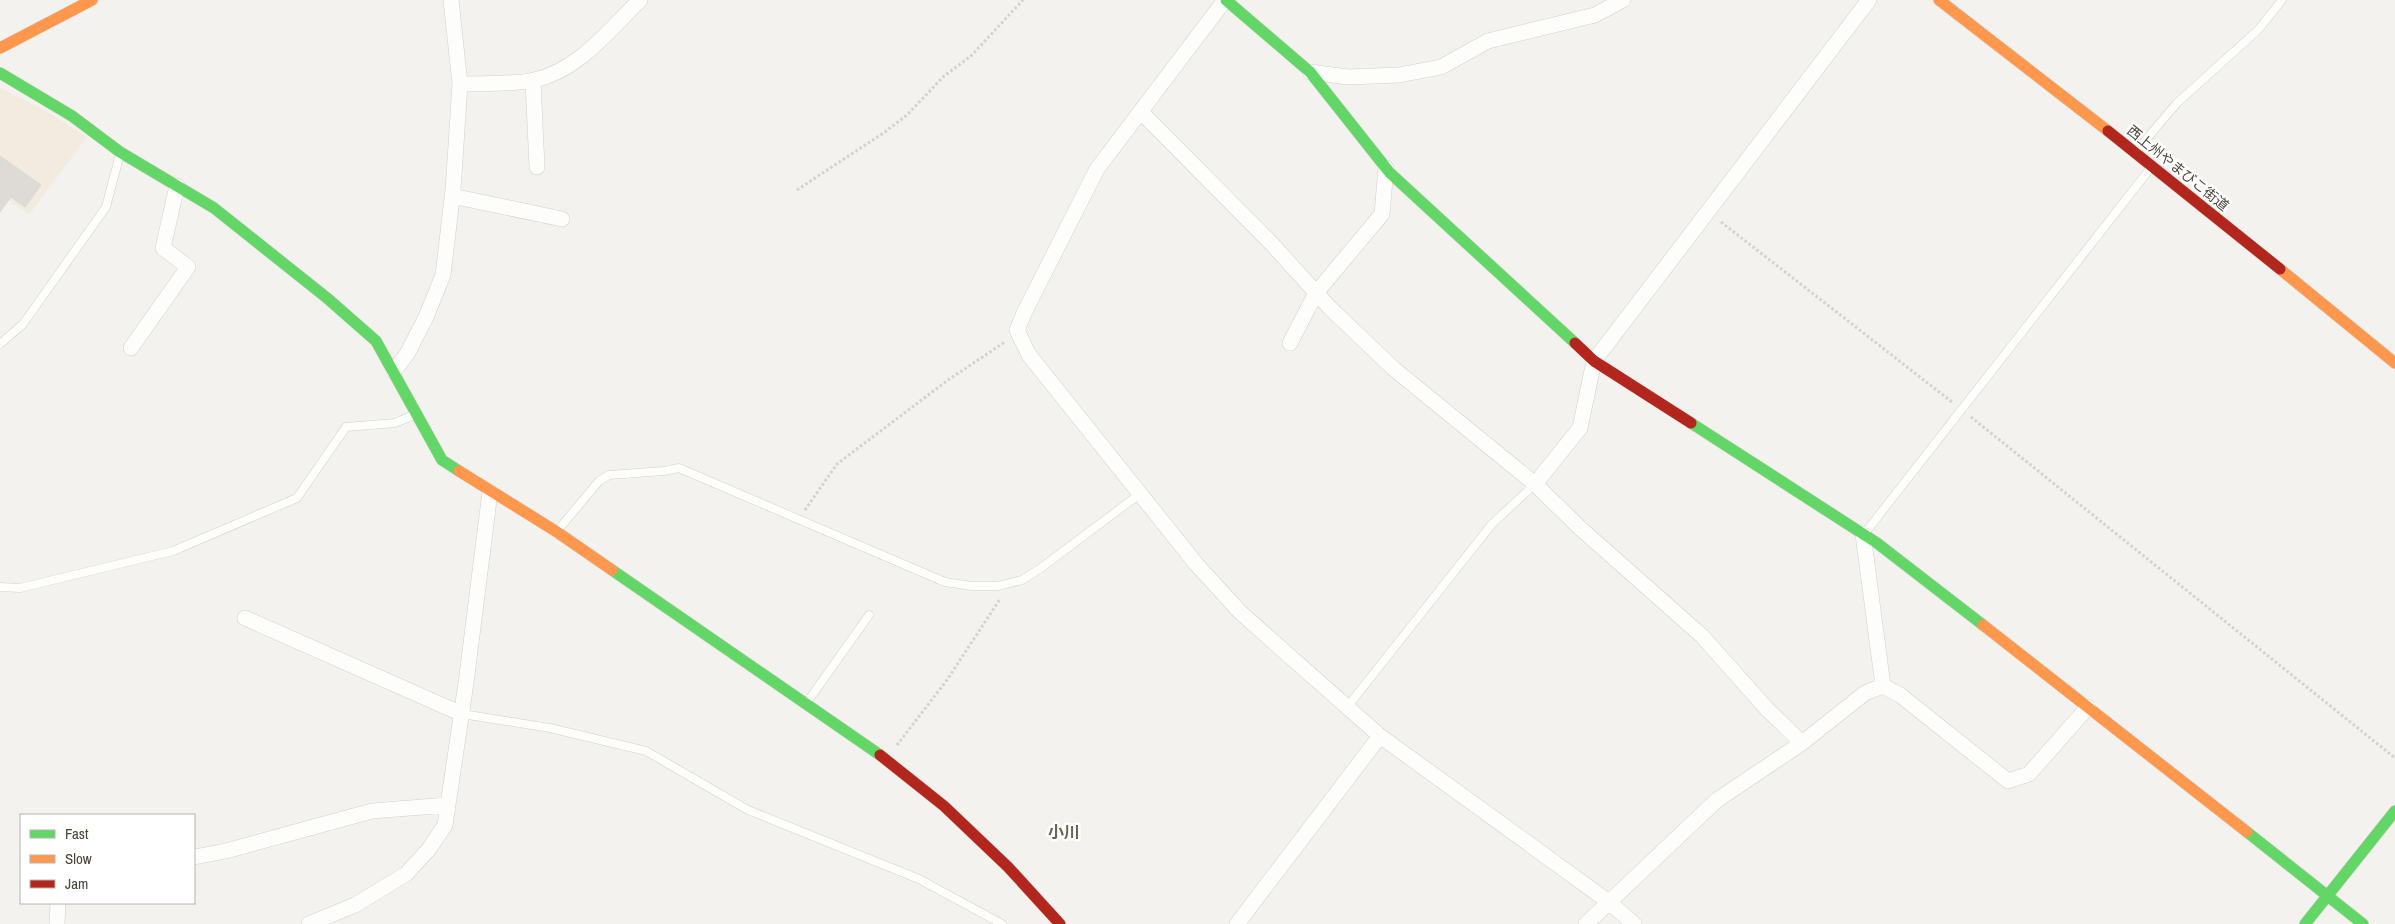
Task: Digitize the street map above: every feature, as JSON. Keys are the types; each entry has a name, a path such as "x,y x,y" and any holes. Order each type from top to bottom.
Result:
{"main road":[{"path":"0,48 92,0"},
{"path":"1226,0 1310,72 1386,168 1594,361 1864,534 2088,707 2363,924"},
{"name":"西上州やまびこ街道","path":"1939,0 2152,165 2395,363"},
{"path":"0,74 72,116 120,152 214,208 327,298 376,341 442,460 490,492 557,532 886,759 944,806 1008,867 1060,924"},
{"path":"2305,924 2395,811"}],"street":[{"path":"394,371 407,354 426,317 443,275 452,196 460,84 451,0"},
{"path":"460,84 534,81 563,70 577,60 640,0"},
{"path":"1226,0 1097,169 1025,311 1017,330 1020,338 1029,355 1213,584 1241,613 1380,736 1609,902 1634,924"},
{"path":"1310,72 1348,77 1399,75 1441,67 1488,41 1595,15 1623,0"},
{"path":"1535,484 1580,428 1594,361 1869,0"},
{"path":"534,81 537,167"},
{"path":"1142,112 1271,243 1316,293 1394,369 1535,484 1580,528 1702,636 1766,708 1802,743"},
{"path":"1290,343 1316,293 1382,214 1386,168"},
{"path":"130,348 188,267 163,248 177,186"},
{"path":"452,196 562,220"},
{"path":"309,924 355,905 406,874 429,849 445,825 462,714 490,492"},
{"path":"1864,534 1883,686"},
{"path":"245,618 462,714"},
{"path":"1586,924 1717,800 1802,743 1865,693 1883,686 1900,695 2008,781 2029,774 2088,707"},
{"path":"1237,924 1380,736"},
{"path":"195,857 226,851 372,811 448,805"},
{"path":"56,924 58,904"}],"lane":[{"path":"2135,152 2177,103 2258,30 2282,0"},
{"path":"0,344 23,324 106,207 120,152"},
{"path":"1864,534 1960,408 2152,165"},
{"path":"0,587 20,588 172,551 297,498 346,427 395,423 416,414"},
{"path":"557,532 599,481 609,475 679,468 945,582 972,586 998,586 1022,580 1041,568 1141,493"},
{"path":"1348,706 1492,524 1535,484"},
{"path":"806,704 870,616"},
{"path":"462,714 550,728 646,751 748,810 920,879 1002,924"}],"path":[{"path":"797,190 885,132 907,115 944,76 971,56 1023,0"},
{"path":"1708,212 1960,408 2395,758"},
{"path":"799,518 836,464 948,380 1006,342 1020,338"},
{"path":"886,759 947,680 1000,598 1005,584"}],"shaded area":[{"path":"0,88 48,112 87,137 29,215 0,194"}],"building":[{"path":"0,156 41,185 25,207 11,197 0,212"}],"traffic: fast":[{"path":"1226,0 1310,72 1390,173 1575,343"},
{"path":"0,73 72,116 120,152 214,208 327,298 376,341 442,460 459,471"},
{"path":"1691,423 1877,543 1983,625"},
{"path":"612,570 880,755"},
{"path":"2305,924 2395,811"},
{"path":"2247,832 2363,924"}],"traffic: slow":[{"path":"0,48 92,0"},
{"path":"1939,0 2108,131"},
{"path":"2280,269 2395,363"},
{"path":"459,471 557,532 612,570"},
{"path":"1983,625 2247,832"}],"traffic: jam":[{"path":"2108,131 2280,269"},
{"path":"1575,343 1594,361 1691,423"},
{"path":"880,755 944,806 1008,867 1060,924"}],"district":[{"name":"小川","path":"1064,832"}]}
